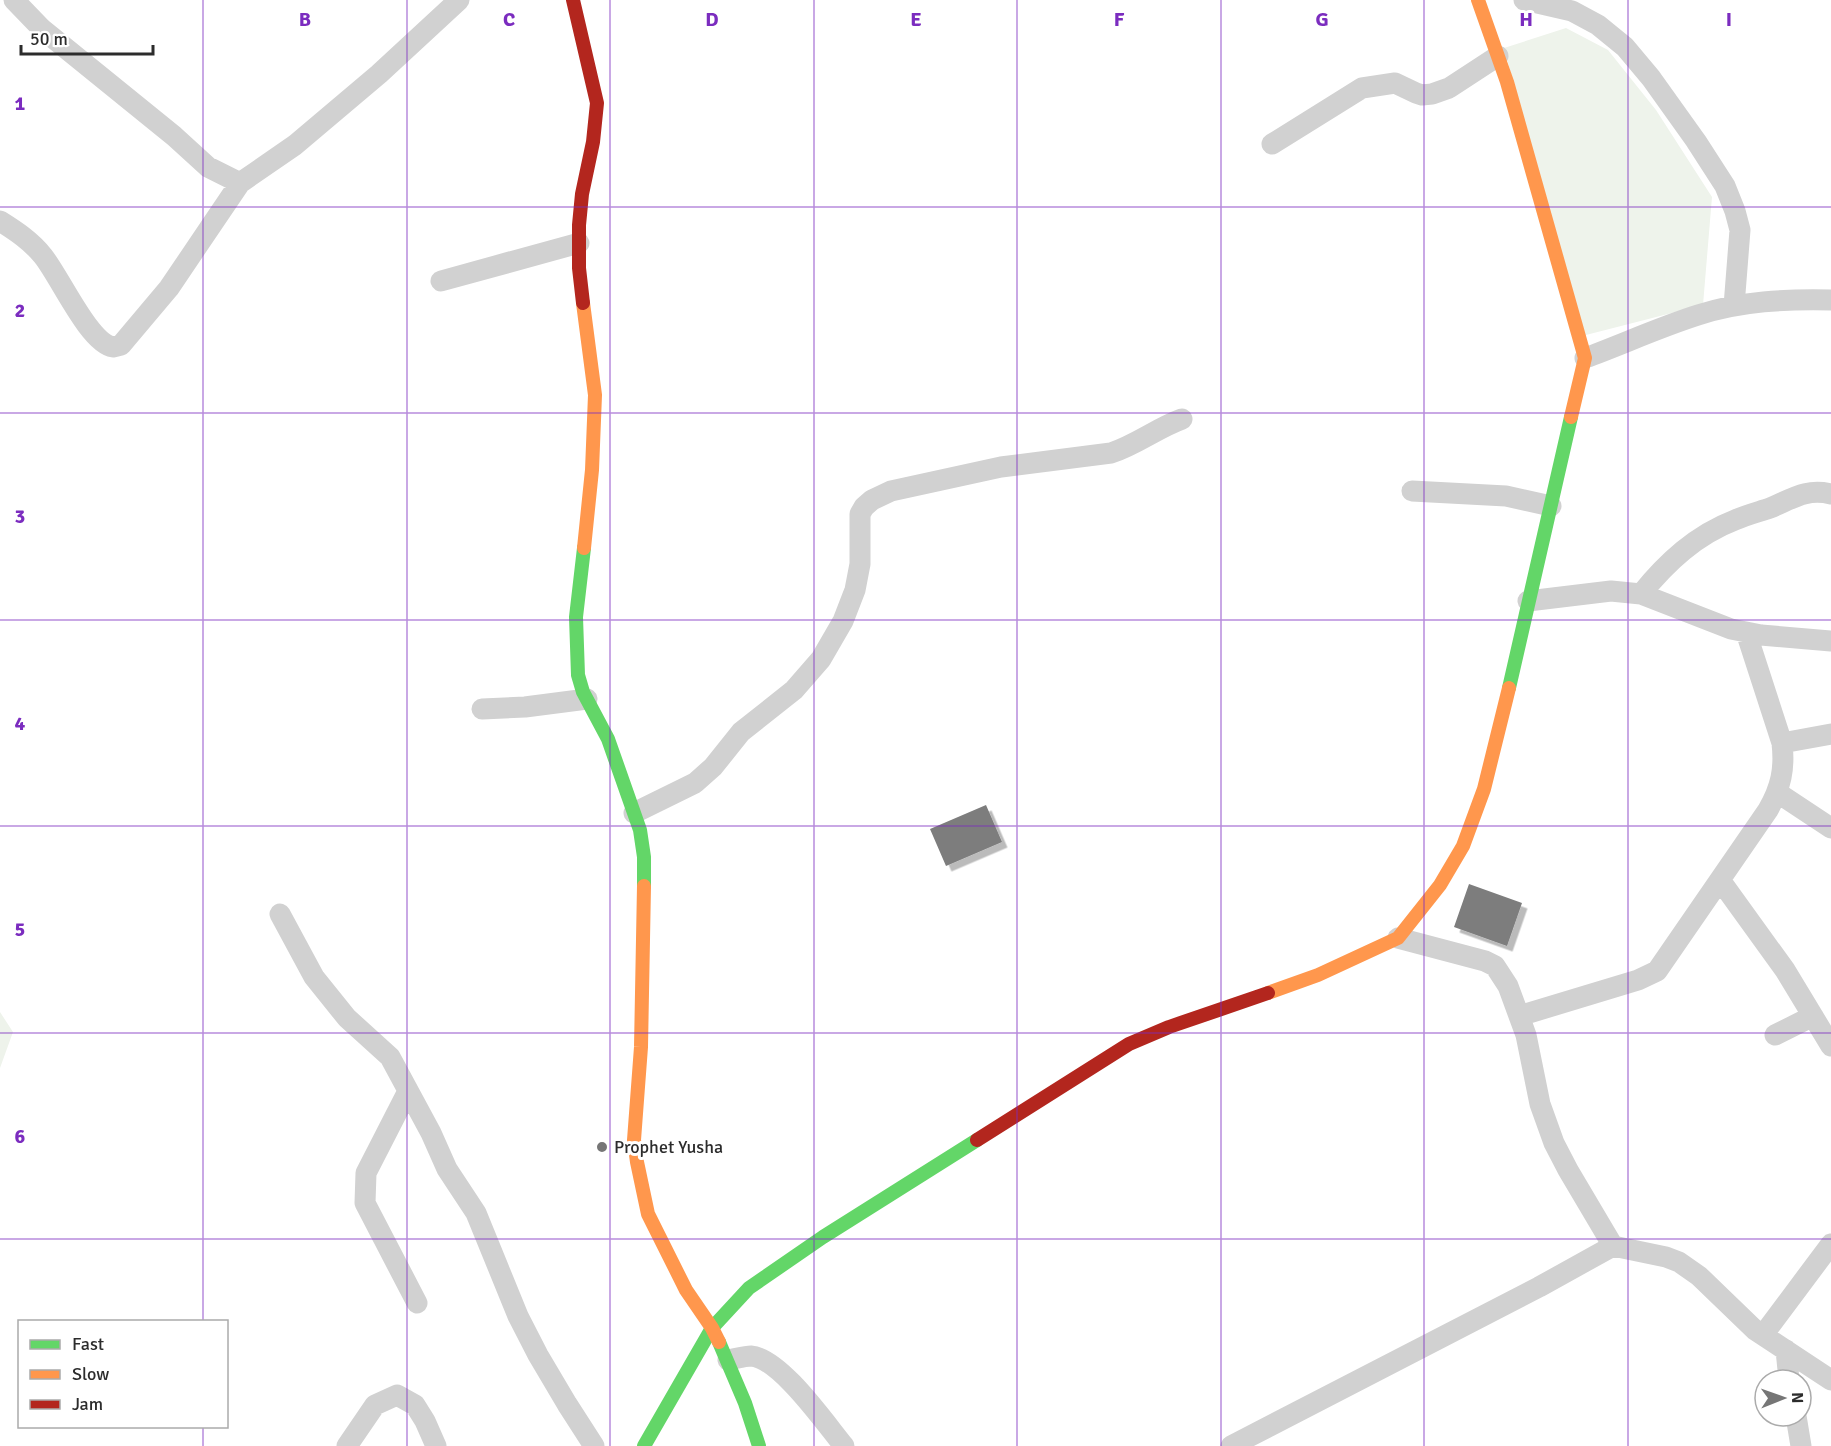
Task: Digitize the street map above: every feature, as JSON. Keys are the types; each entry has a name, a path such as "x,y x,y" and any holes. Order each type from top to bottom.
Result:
{"street":[{"path":"14,0 42,29 174,136 208,167 240,183"},
{"path":"0,221 26,238 42,255 56,273 91,333 100,342 113,347 121,345 169,288 240,183 295,145 379,74 459,0"},
{"path":"573,0 597,103 593,142 582,194 579,243 583,309 595,395 592,470 576,617 578,675 587,699 608,739 640,830 644,857 641,1047 634,1140 648,1214 686,1290 712,1328 728,1360 759,1446"},
{"path":"644,1446 712,1328 749,1288 823,1237 1129,1044 1169,1027 1318,975 1398,938 1440,885 1466,836 1484,789 1585,358 1510,93 1478,0"},
{"path":"1531,1 1572,11 1598,25 1625,47 1651,78 1696,141 1725,186 1736,211 1740,230 1740,258 1734,306"},
{"path":"1272,144 1362,88 1395,83 1422,95 1432,94 1449,88 1498,56"},
{"path":"441,281 579,243"},
{"path":"1585,358 1698,314 1734,306 1787,299 1831,300"},
{"path":"634,813 695,783 713,767 741,732 794,690 821,658 843,621 855,591 861,564 860,514 872,500 891,491 1001,467 1111,453 1124,449 1154,431 1182,419"},
{"path":"1412,491 1506,496 1551,506"},
{"path":"1641,594 1672,559 1693,542 1718,528 1800,494 1818,491 1831,494"},
{"path":"1528,601 1611,591 1641,594 1701,619 1746,632 1831,641"},
{"path":"1519,1016 1638,980 1657,971 1768,810 1778,793 1784,758 1782,743 1746,632"},
{"path":"483,709 525,707 587,699"},
{"path":"1782,743 1831,734"},
{"path":"1778,793 1831,828"},
{"path":"1720,880 1785,970 1831,1046"},
{"path":"280,914 314,977 347,1018 390,1057 431,1133 447,1169 476,1213 518,1316 538,1355 594,1446"},
{"path":"1398,938 1485,961 1495,966 1509,986 1528,1046 1546,1123 1568,1170 1613,1246"},
{"path":"1775,1035 1813,1016"},
{"path":"408,1091 366,1173 365,1203 417,1303"},
{"path":"1763,1335 1831,1244"},
{"path":"1231,1446 1539,1287 1613,1246 1679,1262 1699,1276 1755,1330 1831,1380"},
{"path":"1786,1350 1788,1368"},
{"path":"728,1360 752,1356 769,1363 785,1375 844,1446"},
{"path":"347,1446 375,1405 397,1395 415,1405 436,1446"},
{"path":"1798,1428 1802,1446"}],"shaded area":[{"path":"1566,28 1608,50 1656,110 1712,197 1703,305 1582,336 1504,48"},
{"path":"0,1012 13,1032 0,1068"}],"building":[{"path":"986,805 1002,842 946,866 930,829"},
{"path":"1469,884 1522,903 1507,946 1454,927"}],"traffic: fast":[{"path":"1509,688 1571,417"},
{"path":"584,548 576,617 578,675 583,692 608,739 640,830 644,857 644,886"},
{"path":"644,1446 712,1328 749,1288 823,1237 977,1140"},
{"path":"719,1342 745,1403 759,1446"}],"traffic: slow":[{"path":"1478,0 1507,82 1585,358 1571,417"},
{"path":"583,303 595,395 592,470 584,548"},
{"path":"1268,993 1318,975 1398,938 1440,885 1463,846 1484,789 1509,688"},
{"path":"644,886 641,1047 634,1140 637,1162 648,1214 686,1290 719,1342"}],"traffic: jam":[{"path":"573,0 597,103 579,225 579,268 583,303"},
{"path":"977,1140 1129,1044 1169,1027 1268,993"}],"place":[{"name":"Prophet Yusha","path":"602,1147"}]}
